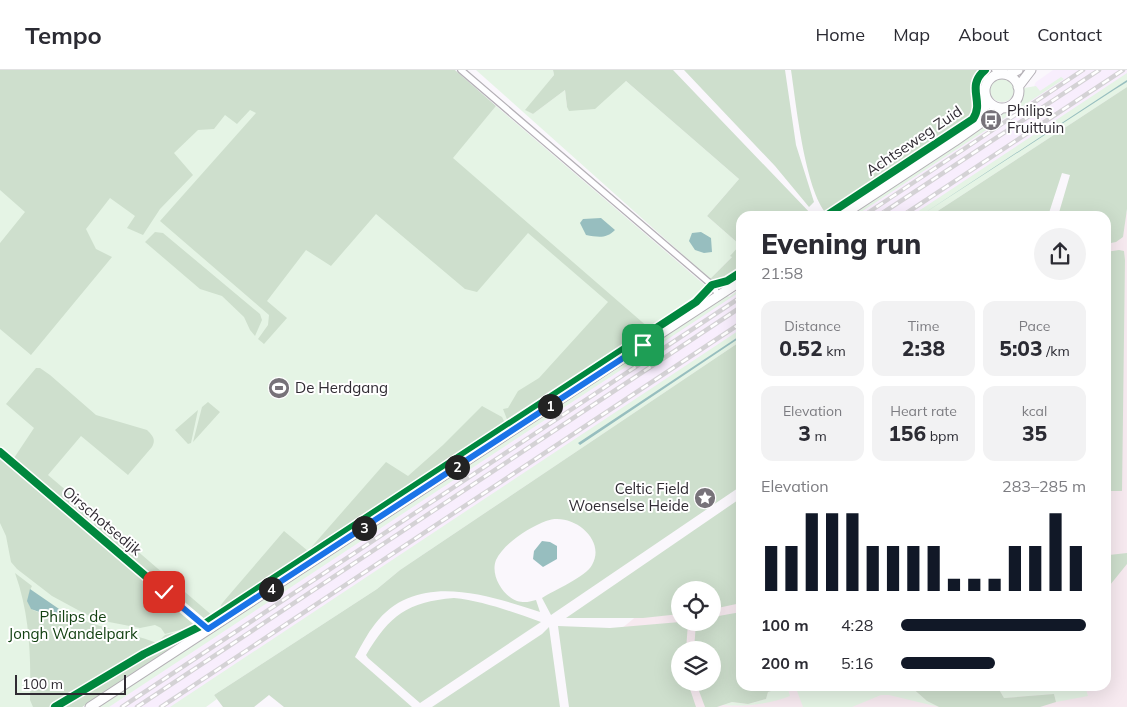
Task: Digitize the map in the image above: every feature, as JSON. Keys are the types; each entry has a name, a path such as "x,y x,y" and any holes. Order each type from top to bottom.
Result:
{"street":[{"path":"461,70 712,285 719,296"},
{"path":"981,70 988,81"},
{"path":"1018,70 1001,73 993,76 988,81 985,86 986,98 993,105 1002,108 1011,105 1015,101 1018,87 1030,70"},
{"path":"1001,73 1013,78 1018,87"},
{"name":"Achtseweg Zuid","path":"974,128 983,113 986,98"},
{"name":"Achtseweg Zuid","path":"849,211 1002,108"},
{"path":"90,707 736,284"},
{"name":"Oirschotsedijk","path":"0,452 208,629"}],"shaded area":[{"path":"1053,70 1127,70 1127,87 938,211 860,211 1028,100 1036,82"},
{"path":"1127,212 1127,707 607,707 587,657 671,588 671,631 721,631 721,581 679,581 736,534 736,691 1111,691 1111,226"},
{"path":"736,292 736,344 195,707 101,707"}],"green space":[{"name":"De Herdgang","path":"0,70 389,70 463,145 496,106 707,287 649,328 220,611 220,614 205,621 0,449"},
{"path":"0,70 455,70 496,106 453,158 649,328 508,422 503,409 508,408 518,391 539,378 608,302 528,233 477,292 465,289 376,214 331,266 306,250 267,301 287,318 264,344 258,339 268,325 269,315 160,221 256,113 250,110 237,124 225,115 214,129 198,130 174,153 193,175 160,209 143,235 127,228 135,216 110,198 86,229 96,249 112,257 31,355 0,329 0,243 25,212 0,190"},
{"path":"476,70 553,70 554,75 526,110 533,114 565,90 567,107 626,81 739,179 707,216 736,241 736,251 732,257 710,279"},
{"path":"553,70 673,70 808,211 736,211 736,241 707,216 739,179 626,81 595,109 569,111 565,90 533,114 525,110 554,75"},
{"path":"684,70 785,70 796,145 814,202 809,207 775,166"},
{"path":"791,70 978,70 973,85 975,110 970,120 832,211 825,211 819,203 807,167"},
{"path":"1127,73 1127,87 938,211 919,211"},
{"path":"1061,77 1064,79 863,211 856,211 972,135 992,121 991,119 1014,106 1020,100 1024,88 1036,86 1040,91"},
{"path":"1002,78 1011,81 1014,90 1011,99 1002,102 993,99 990,90 993,81"},
{"path":"1127,87 1127,209 1123,237 1116,242 1111,243 1111,211 1059,211 1070,175 1062,173 1050,211 938,211"},
{"path":"974,120 969,127 841,211 837,211"},
{"path":"155,232 163,233 260,314 262,320 255,336 244,317 222,296 200,289 145,242"},
{"path":"736,249 736,273 729,278 713,282 710,279 732,257 730,256"},
{"path":"1111,251 1124,251 1125,260 1122,491 1111,491"},
{"path":"736,292 736,294 109,707 98,707 727,295 729,297"},
{"path":"705,295 706,297 701,302 209,623 696,304"},
{"path":"736,332 736,344 400,570 377,589 214,695 217,699 206,707 170,707"},
{"path":"736,344 736,489 551,615 542,598 589,570 595,555 595,546 591,537 584,530 566,520 546,521 525,531 505,548 496,560 496,578 507,595 520,602 536,600 540,612 476,594 453,591 432,592 411,597 392,607 375,624 355,657 412,707 284,707 269,695 254,707 223,707 214,695 377,589 400,570"},
{"path":"36,368 40,368 50,375 96,415 147,430 153,438 152,447 128,475 81,436 48,475 95,515 88,520 14,458 34,428 6,404"},
{"path":"208,402 220,412 193,442 202,407"},
{"path":"482,406 502,417 505,423 220,614 221,605 224,601 284,531 308,551 386,462 408,476 443,445"},
{"path":"198,410 191,443 188,444 175,430"},
{"path":"0,455 198,622 198,625 165,634 161,628 155,625 140,628 89,616 52,596 17,569 11,562 6,536 0,523"},
{"name":"Philips de Jongh Wandelpark","path":"0,470 198,628 190,634 191,636 82,707 0,707"},
{"path":"736,501 736,604 721,607 721,581 671,581 671,615 643,618 566,618"},
{"path":"99,518 214,617 207,621 94,525"},
{"path":"1127,553 1127,564 1111,584 1111,555"},
{"path":"15,573 32,586 29,598 30,607 54,620 61,615 62,611 85,621 157,643 165,635 190,629 131,660 52,707 33,707 30,700 30,652 27,620"},
{"path":"454,598 487,604 541,622 420,703 366,655 383,630 401,613 424,603"},
{"path":"736,613 736,691 771,691 768,692 766,699 748,704 732,702 717,707 705,707 699,691 721,691 721,641 695,641 695,631 721,631 721,616"},
{"path":"671,623 671,631 687,631 687,641 671,641 671,691 691,691 696,707 569,707 558,626 610,628"},
{"path":"549,627 560,707 432,707 542,634"},
{"path":"196,630 190,634 191,636 82,707 58,707 144,656"},
{"path":"788,691 790,696 757,704 723,705 732,702 748,704 766,699 768,692"},
{"path":"797,691 916,691 927,701 939,707 889,695 881,695 852,707 803,707"},
{"path":"916,691 1000,691 1004,698 1054,694 1056,702 1040,707 939,707 927,701"},
{"path":"1000,691 1086,691 1088,696 1056,702 1054,694 1004,698"}],"water":[{"path":"1127,80 1127,82 928,211"},
{"path":"601,218 615,230 605,236 586,235 580,223 583,219"},
{"path":"701,232 711,238 712,252 704,253 695,250 689,241 692,233"},
{"path":"736,338 736,340 580,445 578,443"},
{"path":"542,541 550,542 557,546 557,559 543,567 533,559 534,551"},
{"path":"30,589 62,611 61,615 51,620 42,613 31,609 27,601"}],"railway":[{"path":"871,211 1083,70"},
{"path":"886,211 1099,70"},
{"path":"910,211 1123,70"},
{"path":"122,707 736,300"},
{"path":"137,707 736,310"},
{"path":"161,707 736,326"}],"cycle path":[{"path":"834,211 973,119 977,106 976,82 985,70"},
{"path":"55,707 144,654 203,625 696,302 712,285 727,281 736,275"},
{"path":"0,452 203,625"}],"place":[{"name":"Philips Fruittuin","path":"991,120"},
{"name":"De Herdgang","path":"279,388"},
{"name":"Celtic Field Woenselse Heide","path":"705,498"}],"route":[{"path":"164,592 208,629 643,345"}]}
